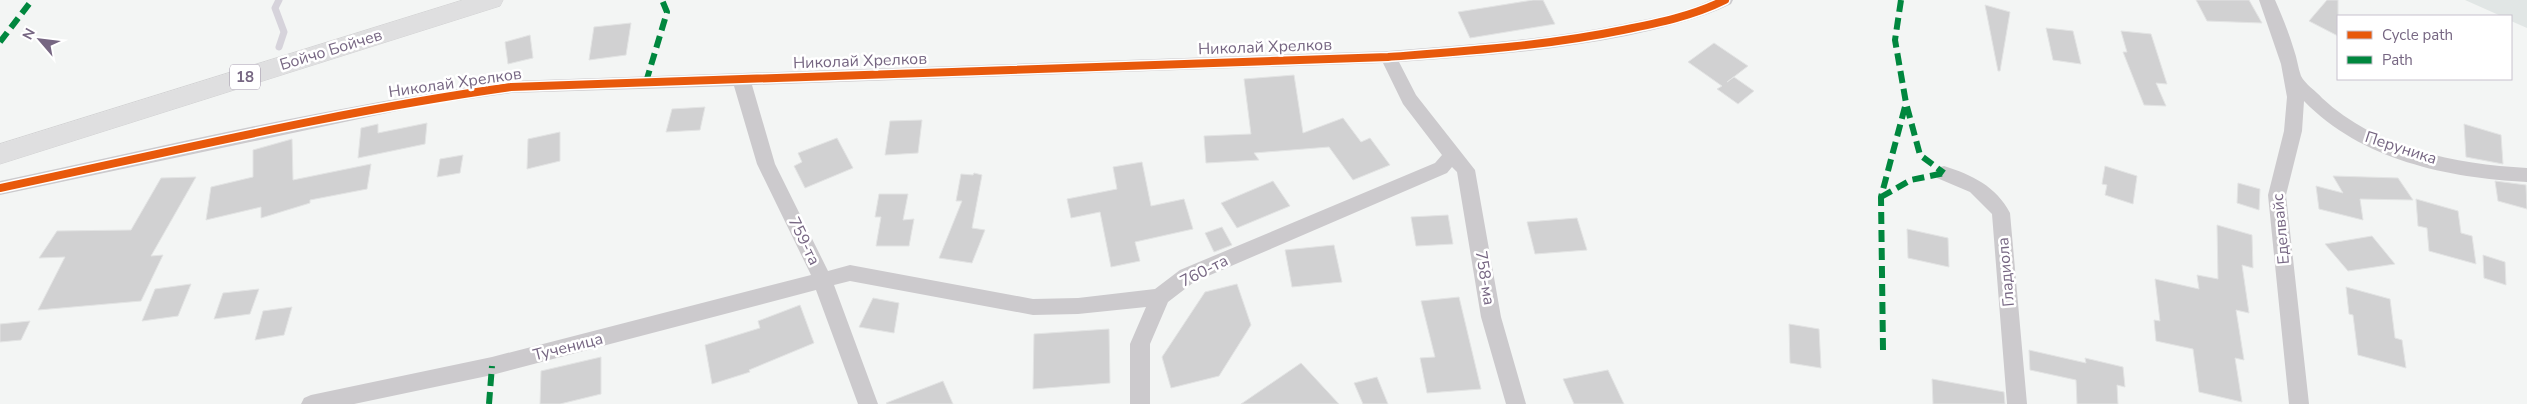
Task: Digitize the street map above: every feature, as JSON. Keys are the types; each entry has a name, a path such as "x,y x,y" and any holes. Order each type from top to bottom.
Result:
{"highway":[{"name":"Бойчо Бойчев","path":"0,154 491,0"}],"street":[{"name":"Николай Хрелков","path":"0,188 307,122 468,92 553,85 1388,56 1493,50 1570,40 1660,23 1713,6 1725,0"},
{"name":"Еделвайс","path":"2267,0 2280,30 2295,80 2296,118 2278,180 2277,195 2300,404"},
{"path":"1388,56 1408,99 1452,155"},
{"name":"759-та","path":"741,79 766,164 822,278 868,404"},
{"name":"Перуника","path":"2295,80 2336,120 2380,145 2483,171 2527,175"},
{"name":"760-та","path":"1160,297 1187,276 1441,168 1452,155"},
{"name":"758-ма","path":"1452,155 1466,170 1491,317 1516,404"},
{"name":"Гладиола","path":"1944,173 1974,183 1990,196 2000,213 2017,404"},
{"path":"822,278 850,273 1033,307 1078,306 1160,297 1140,344 1140,404"},
{"name":"Тученица","path":"311,404 478,369 804,287 822,278"}],"shaded area":[{"path":"2465,0 2527,0 2527,28 2512,21 2512,15 2499,15"}],"building":[{"path":"1543,0 1555,24 1470,38 1458,12"},
{"path":"2196,0 2249,0 2262,23 2207,21"},
{"path":"2327,0 2338,0 2337,35 2309,21"},
{"path":"1985,5 2010,12 2000,71 1998,71"},
{"path":"631,23 626,55 589,60 594,27"},
{"path":"2046,28 2073,31 2081,64 2053,60"},
{"path":"2121,31 2151,34 2167,84 2156,83 2166,106 2144,105 2123,52 2127,52"},
{"path":"530,35 533,58 508,64 505,42"},
{"path":"1714,43 1748,66 1727,82 1734,77 1754,91 1738,104 1717,89 1722,86 1688,62"},
{"path":"1294,75 1303,133 1343,118 1361,142 1370,138 1390,165 1353,180 1329,147 1254,153 1259,160 1206,163 1204,136 1251,134 1244,79"},
{"path":"705,107 700,130 666,132 672,109"},
{"path":"922,120 918,153 885,155 890,121"},
{"path":"427,123 425,144 358,158 361,128 378,124 378,133"},
{"path":"2464,124 2501,135 2503,164 2466,157"},
{"path":"560,132 560,161 527,169 528,139"},
{"path":"837,138 853,168 805,188 794,166 802,162 798,153"},
{"path":"292,139 293,180 371,164 367,189 310,200 310,203 261,218 261,207 206,220 211,187 253,177 253,150"},
{"path":"463,155 460,173 437,177 440,159"},
{"path":"1142,162 1151,206 1184,199 1193,229 1135,242 1140,261 1111,267 1100,212 1071,218 1067,199 1117,189 1113,167"},
{"path":"2105,166 2137,176 2133,204 2105,195 2107,185 2102,184"},
{"path":"974,173 982,175 972,228 985,230 972,263 939,258 962,201 956,201 961,174 973,175"},
{"path":"2333,176 2398,178 2413,200 2360,199 2363,220 2319,209 2316,186 2343,193"},
{"path":"196,177 151,256 163,255 141,301 38,310 65,257 39,258 57,231 131,230 161,178"},
{"path":"1273,181 1290,206 1237,228 1221,203"},
{"path":"2495,181 2526,185 2527,209 2498,201"},
{"path":"2238,183 2260,189 2259,210 2237,203"},
{"path":"879,194 908,194 903,220 914,219 909,246 876,246 881,217 875,217"},
{"path":"2416,199 2458,211 2461,233 2472,236 2476,264 2429,251 2427,228 2418,226"},
{"path":"1448,215 1453,244 1416,246 1411,217"},
{"path":"1577,218 1587,250 1535,254 1527,222"},
{"path":"2217,225 2252,235 2253,268 2242,265 2249,313 2236,310 2244,360 2235,358 2242,402 2199,392 2193,349 2156,341 2154,320 2160,321 2155,279 2199,289 2197,275 2218,279"},
{"path":"1222,227 1232,245 1214,252 1205,233"},
{"path":"1907,229 1948,238 1949,267 1908,258"},
{"path":"2372,236 2395,264 2348,271 2325,244"},
{"path":"1334,245 1342,282 1292,287 1285,250"},
{"path":"2483,255 2505,262 2506,285 2484,278"},
{"path":"191,284 178,316 142,321 155,289"},
{"path":"1237,284 1251,325 1219,376 1171,388 1162,357 1205,292"},
{"path":"2346,287 2390,299 2395,338 2402,340 2406,368 2358,355 2353,315 2349,314"},
{"path":"259,289 250,314 214,319 223,293"},
{"path":"1459,297 1481,389 1427,393 1420,358 1435,357 1421,301"},
{"path":"873,298 899,303 894,333 859,327"},
{"path":"800,305 814,343 749,370 750,372 712,384 705,345 760,328 758,321"},
{"path":"292,307 284,335 255,340 263,311"},
{"path":"30,321 21,340 0,342 0,324"},
{"path":"1789,324 1819,329 1821,368 1790,363"},
{"path":"1109,329 1110,383 1033,389 1034,334"},
{"path":"2029,350 2086,363 2085,358 2123,367 2125,387 2117,385 2118,404 2077,404 2076,380 2030,370"},
{"path":"601,357 601,394 560,404 540,404 541,371"},
{"path":"1301,363 1339,404 1241,404"},
{"path":"1608,370 1624,404 1574,404 1563,379"},
{"path":"1377,377 1388,404 1363,404 1354,383"},
{"path":"1932,379 2004,392 2005,404 1933,404"},
{"path":"943,381 953,404 886,403"}],"waterway":[{"path":"279,0 275,8 284,32 279,47"}],"marked path":[{"path":"0,42 32,0"},
{"path":"646,82 667,12 662,0"},
{"path":"1901,0 1895,40 1906,103 1920,155 1944,173"},
{"path":"1883,350 1881,197 1906,103"},
{"path":"1881,197 1911,180 1944,173"},
{"path":"489,404 492,366"}],"cycle path":[{"path":"0,188 307,122 425,99 511,87 1388,57 1512,47 1604,34 1680,17 1703,10 1725,0"}]}
